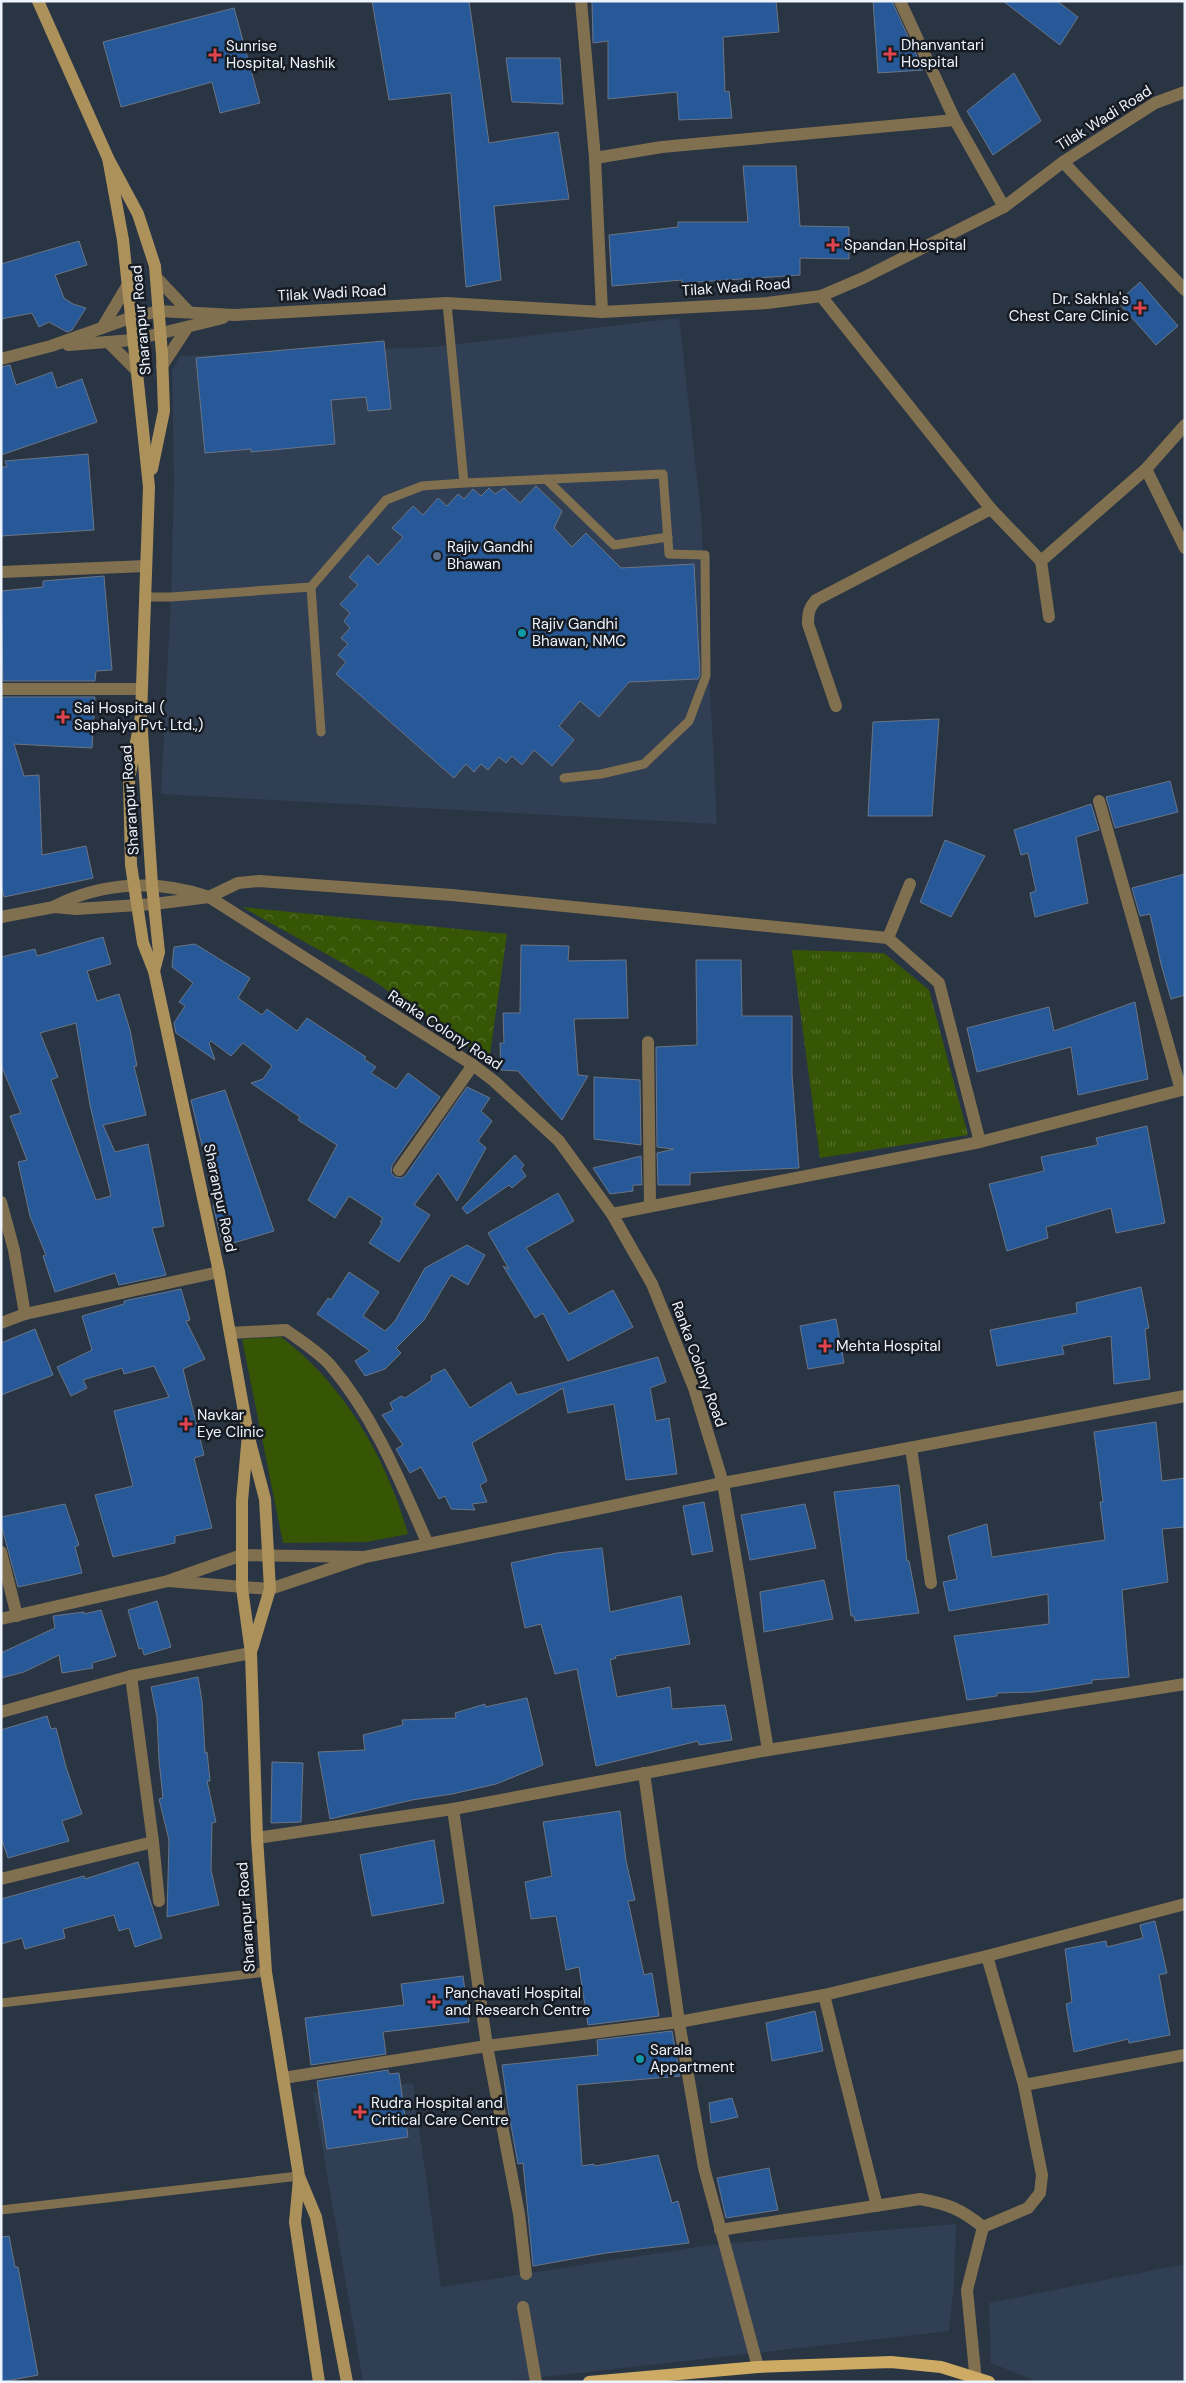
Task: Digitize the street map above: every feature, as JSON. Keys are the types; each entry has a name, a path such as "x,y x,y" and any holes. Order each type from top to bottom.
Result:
{"main road":[{"name":"Sharanpur Road","path":"38,1 108,158 138,214 155,266 164,411 149,487"},
{"name":"Sharanpur Road","path":"108,158 123,240 149,487 141,716 152,885 159,952 154,971"},
{"name":"Sharanpur Road","path":"141,716 129,779 131,865 136,904 143,943 154,971 219,1272 248,1434 265,1499 270,1589 251,1653"},
{"name":"Sharanpur Road","path":"248,1434 242,1501 242,1588 251,1653 257,1838 266,1972 299,2176 316,2216 347,2382"},
{"name":"Sharanpur Road","path":"299,2176 295,2222 318,2382"},
{"path":"589,2382 758,2367 916,2363 941,2367 976,2380 990,2382"}],"street":[{"path":"581,1 595,158 602,312"},
{"path":"900,1 955,120 1004,207"},
{"name":"Tilak Wadi Road","path":"235,315 447,302 602,312 767,303 821,296 863,278 1004,207 1063,162 1155,103 1185,92"},
{"path":"595,158 662,147 955,120"},
{"path":"1063,162 1183,286"},
{"path":"156,277 189,312"},
{"path":"102,328 127,286"},
{"path":"821,296 991,509 1041,561 1050,617"},
{"path":"1,359 51,346 130,318 159,310 235,315"},
{"path":"51,346 133,340 235,315"},
{"path":"162,366 187,328"},
{"path":"108,342 137,370"},
{"path":"1041,561 1146,469 1185,425"},
{"path":"1146,469 1185,548"},
{"path":"836,706 808,624 808,613 811,606 816,600 991,509"},
{"path":"1,572 146,566"},
{"path":"1,689 142,689"},
{"path":"612,1214 980,1142 1183,1090 1099,801"},
{"path":"1,917 54,907 76,908 154,904 209,897 238,883 259,880 452,895 888,938 939,983 980,1142"},
{"path":"888,938 910,884"},
{"name":"Ranka Colony Road","path":"54,907 74,896 134,885 187,888 209,897 473,1065 494,1081 560,1141 612,1214 652,1284 694,1388 723,1483 768,1750"},
{"path":"648,1042 650,1206"},
{"path":"399,1170 473,1065"},
{"path":"1,1202 14,1250 25,1314"},
{"path":"1,1323 25,1314 219,1272"},
{"path":"230,1333 286,1330 330,1365 369,1419 394,1467 427,1542"},
{"path":"168,1581 270,1589 364,1557 427,1542 723,1483 1185,1396"},
{"path":"910,1448 932,1583"},
{"path":"1,1552 17,1616"},
{"path":"1,1619 168,1581 242,1555 364,1557"},
{"path":"1,1712 131,1676 251,1653"},
{"path":"131,1676 159,1901"},
{"path":"257,1838 453,1809 768,1750 1185,1684"},
{"path":"644,1773 678,2022 704,2168 758,2367"},
{"path":"453,1809 487,2046 519,2214 526,2274"},
{"path":"1,1879 153,1842"},
{"path":"283,2078 487,2046 678,2022 824,1995 987,1956 1185,1904"},
{"path":"983,2227 1028,2208 1040,2193 1042,2175 1024,2085 987,1956"},
{"path":"824,1995 877,2206"},
{"path":"1024,2085 1185,2056"},
{"path":"720,2230 920,2199 951,2205 970,2216 983,2227"},
{"path":"976,2380 967,2290 983,2227"},
{"path":"523,2307 536,2382"}],"lane":[{"path":"447,302 464,483"},
{"path":"145,597 171,597 311,586 386,500 422,486 663,474 669,554 705,556 706,676 689,721 644,764 601,774 564,778"},
{"path":"546,479 614,545 668,537"},
{"path":"311,586 321,732"},
{"path":"1,2003 266,1972"},
{"path":"1,2210 299,2176"}],"shaded area":[{"name":"Rajiv Gandhi Bhawan","path":"679,318 701,515 717,824 161,794 171,597 174,484 172,370 180,356 433,347"},
{"path":"413,2083 441,2287 710,2245 956,2224 954,2284 949,2331 499,2382 363,2382 313,2093"},
{"path":"1185,2264 1185,2382 1039,2382 991,2363 989,2303"}],"green space":[{"path":"242,907 507,934 489,1061 371,979"},
{"path":"792,950 884,953 929,990 968,1135 820,1158"},
{"path":"281,1337 325,1377 344,1400 375,1451 388,1478 408,1534 367,1542 283,1543 242,1339"}],"building":[{"path":"372,1 469,1 489,143 558,132 569,199 494,206 501,280 466,287 451,93 389,100"},
{"path":"592,1 776,1 779,32 723,37 725,92 729,91 732,118 679,120 677,92 608,99 608,41 593,43"},
{"path":"873,1 892,1 923,70 878,73"},
{"path":"1003,1 1057,1 1078,17 1060,45"},
{"path":"234,8 260,103 220,113 212,82 121,107 103,42"},
{"path":"506,58 560,58 563,104 512,102"},
{"path":"1014,73 1041,121 993,155 967,111"},
{"path":"743,166 796,166 800,226 849,227 849,259 800,258 800,275 682,283 682,280 612,286 609,235 678,227 678,222 748,222"},
{"path":"79,241 87,265 55,275 64,298 73,304 86,308 72,330 67,332 49,322 39,327 32,313 1,319 1,264"},
{"path":"1140,282 1178,326 1156,345 1118,302"},
{"path":"384,341 391,409 368,411 366,397 331,400 335,444 251,452 251,449 205,453 196,358"},
{"path":"10,365 16,385 52,372 57,388 82,379 97,422 1,455 1,367"},
{"path":"88,454 94,530 1,536 1,467 7,467 5,461"},
{"name":"Rajiv Gandhi Bhawan, NMC","path":"536,486 562,511 554,528 572,547 586,533 621,568 694,564 700,675 698,679 629,682 599,717 580,701 559,726 574,740 552,766 534,750 522,765 512,756 506,763 499,757 488,770 481,764 474,772 466,764 454,778 336,674 346,662 338,655 348,644 341,638 350,628 344,621 350,613 340,604 358,585 349,577 368,555 378,565 403,537 392,528 413,506 423,515 438,498 447,506 458,494 464,499 473,489 481,496 489,488 495,494 504,488 520,503"},
{"path":"104,576 112,670 96,671 95,681 3,681 1,591 43,587 43,581"},
{"path":"2,697 95,697 92,748 14,744 24,776 39,775 42,855 86,846 93,878 4,897 1,883"},
{"path":"939,719 932,816 868,816 873,722"},
{"path":"1170,781 1178,812 1115,828 1106,797"},
{"path":"1091,804 1099,830 1076,837 1088,903 1035,917 1030,893 1036,891 1028,853 1021,855 1014,830"},
{"path":"945,840 985,856 951,917 920,902"},
{"path":"1185,874 1185,995 1171,999 1150,914 1140,916 1132,888"},
{"path":"103,937 111,964 87,971 97,1001 119,994 130,1030 137,1066 134,1066 146,1115 103,1125 115,1152 148,1144 164,1226 152,1228 166,1275 119,1285 115,1273 55,1292 43,1256 46,1255 30,1216 18,1162 27,1160 10,1116 21,1113 1,1065 1,957 35,949 37,956","holes":["76,1023 90,1105 111,1196 96,1200 51,1080 58,1077 40,1033"]},
{"path":"195,944 250,978 238,998 262,1015 267,1009 297,1031 307,1018 366,1057 364,1059 376,1067 371,1073 396,1089 408,1073 440,1097 392,1165 391,1173 395,1177 402,1178 406,1175 467,1087 490,1098 481,1111 492,1121 478,1141 486,1148 457,1201 438,1173 414,1205 430,1215 399,1262 369,1243 382,1223 380,1222 383,1218 349,1196 335,1218 308,1200 337,1145 298,1120 300,1117 251,1083 263,1079 272,1066 243,1043 231,1056 211,1041 209,1043 215,1060 176,1033 174,1023 185,1006 179,1002 193,983 172,967 174,947"},
{"path":"521,945 569,946 568,961 626,960 628,1018 574,1019 578,1075 588,1076 562,1120 518,1071 501,1070 500,1043 504,1043 503,1013 520,1013"},
{"path":"696,960 741,960 742,1016 792,1016 792,1075 799,1168 690,1173 690,1185 658,1185 657,1153 674,1149 657,1147 656,1047 697,1045"},
{"path":"1135,1002 1148,1079 1078,1095 1071,1047 977,1072 967,1028 1049,1007 1054,1031"},
{"path":"594,1077 640,1080 641,1145 594,1139"},
{"path":"225,1090 274,1231 223,1246 213,1205 216,1204 191,1100"},
{"path":"1147,1126 1165,1223 1116,1233 1111,1208 1046,1227 1048,1238 1007,1251 989,1184 1044,1171 1041,1157 1098,1145 1096,1138"},
{"path":"515,1155 524,1165 521,1169 526,1176 512,1188 509,1185 467,1214 462,1208"},
{"path":"641,1156 642,1185 633,1185 633,1191 610,1194 593,1168"},
{"path":"558,1193 574,1221 526,1248 569,1314 613,1290 633,1327 568,1361 543,1313 535,1318 503,1266 509,1269 488,1233"},
{"path":"467,1245 485,1255 468,1285 451,1275 424,1320 396,1348 401,1353 385,1369 365,1376 355,1361 370,1351 317,1314 328,1298 331,1300 349,1272 379,1292 363,1316 385,1331 395,1321 425,1268"},
{"path":"1141,1287 1149,1328 1145,1329 1150,1379 1114,1384 1111,1336 1062,1346 1064,1354 997,1366 990,1330 1077,1313 1076,1303"},
{"path":"181,1289 190,1320 186,1321 205,1359 183,1369 204,1455 194,1458 212,1528 175,1536 175,1543 113,1557 95,1495 133,1486 114,1411 169,1397 154,1366 124,1374 122,1368 83,1380 87,1388 71,1396 57,1367 92,1350 82,1316 124,1304 124,1301"},
{"path":"836,1319 844,1363 808,1369 800,1326"},
{"path":"35,1329 53,1375 1,1395 1,1343"},
{"path":"658,1357 666,1382 650,1388 656,1421 669,1418 677,1474 626,1480 614,1404 568,1413 563,1388 472,1443 487,1481 480,1485 487,1502 472,1504 475,1510 451,1509 445,1496 439,1499 421,1467 410,1473 396,1449 403,1445 382,1415 393,1410 390,1403 401,1396 405,1398 432,1380 431,1376 445,1369 470,1408 511,1382 517,1395"},
{"path":"1156,1422 1162,1481 1185,1478 1185,1527 1162,1529 1168,1582 1122,1590 1129,1677 1092,1680 1092,1683 1034,1692 997,1693 997,1696 967,1700 954,1636 1049,1624 1048,1594 949,1611 943,1582 957,1579 948,1536 987,1524 992,1557 1105,1540 1100,1502 1103,1502 1094,1432"},
{"path":"899,1485 907,1561 909,1561 919,1613 855,1621 854,1616 851,1616 834,1492"},
{"path":"704,1502 713,1551 692,1555 683,1506"},
{"path":"65,1504 79,1545 75,1547 82,1573 18,1587 1,1524 1,1517"},
{"path":"805,1504 816,1548 750,1560 741,1515"},
{"path":"602,1548 610,1612 681,1596 690,1644 615,1656 616,1658 610,1660 617,1697 670,1687 672,1709 725,1705 732,1740 699,1745 698,1741 596,1766 577,1669 555,1674 541,1624 525,1628 511,1563 557,1553"},
{"path":"824,1580 833,1619 764,1632 760,1592"},
{"path":"157,1601 171,1647 144,1655 142,1648 139,1649 128,1610"},
{"path":"101,1610 116,1656 92,1663 93,1668 62,1673 59,1655 24,1672 1,1678 1,1653 55,1628 53,1616 84,1612 84,1614"},
{"path":"198,1677 202,1701 205,1753 207,1752 210,1781 207,1781 216,1822 212,1823 211,1870 219,1905 167,1917 169,1840 159,1799 163,1798 157,1717 151,1687"},
{"path":"527,1698 543,1765 496,1784 452,1794 412,1800 330,1819 318,1752 365,1750 363,1735 403,1725 402,1720 456,1718 455,1713 485,1704 485,1707"},
{"path":"47,1716 51,1729 56,1728 66,1767 82,1814 62,1821 69,1841 8,1858 1,1837 1,1730"},
{"path":"272,1762 303,1763 301,1822 271,1823"},
{"path":"620,1811 626,1861 635,1900 628,1901 644,1975 652,1973 659,2016 588,2025 579,1967 566,1970 556,1916 531,1919 525,1882 552,1876 543,1822"},
{"path":"434,1840 444,1903 372,1916 360,1855"},
{"path":"138,1862 162,1938 135,1947 129,1928 119,1931 114,1915 63,1929 65,1938 25,1949 22,1938 1,1944 1,1899 84,1876 85,1879"},
{"path":"1155,1921 1167,1973 1159,1975 1170,2035 1129,2043 1128,2039 1074,2052 1066,2004 1072,2002 1065,1949 1106,1941 1107,1947 1143,1938 1140,1925"},
{"path":"463,1976 469,2022 383,2032 386,2054 311,2065 305,2018 404,2005 401,1984"},
{"path":"815,2011 823,2051 772,2061 766,2023"},
{"path":"672,2031 680,2076 577,2085 582,2166 594,2164 595,2166 658,2155 672,2203 678,2201 689,2243 606,2253 533,2266 523,2163 518,2164 502,2065 598,2055 597,2040"},
{"path":"388,2070 389,2074 399,2073 408,2137 327,2149 317,2081"},
{"path":"732,2098 738,2117 711,2123 709,2103"},
{"path":"769,2168 778,2210 726,2218 717,2178"},
{"path":"9,2236 15,2267 18,2267 38,2375 1,2382 1,2237"}],"place":[{"name":"Dhanvantari Hospital","path":"890,54"},
{"name":"Sunrise Hospital, Nashik","path":"215,55"},
{"name":"Spandan Hospital","path":"833,245"},
{"name":"Dr. Sakhla's Chest Care Clinic","path":"1140,308"},
{"name":"Rajiv Gandhi Bhawan","path":"437,556"},
{"name":"Rajiv Gandhi Bhawan, NMC","path":"522,633"},
{"name":"Sai Hospital ( Saphalya Pvt. Ltd.,)","path":"63,717"},
{"name":"Mehta Hospital","path":"825,1346"},
{"name":"Navkar Eye Clinic","path":"186,1424"},
{"name":"Panchavati Hospital and Research Centre","path":"434,2002"},
{"name":"Sarala Appartment","path":"640,2059"},
{"name":"Rudra Hospital and Critical Care Centre","path":"360,2112"}]}
